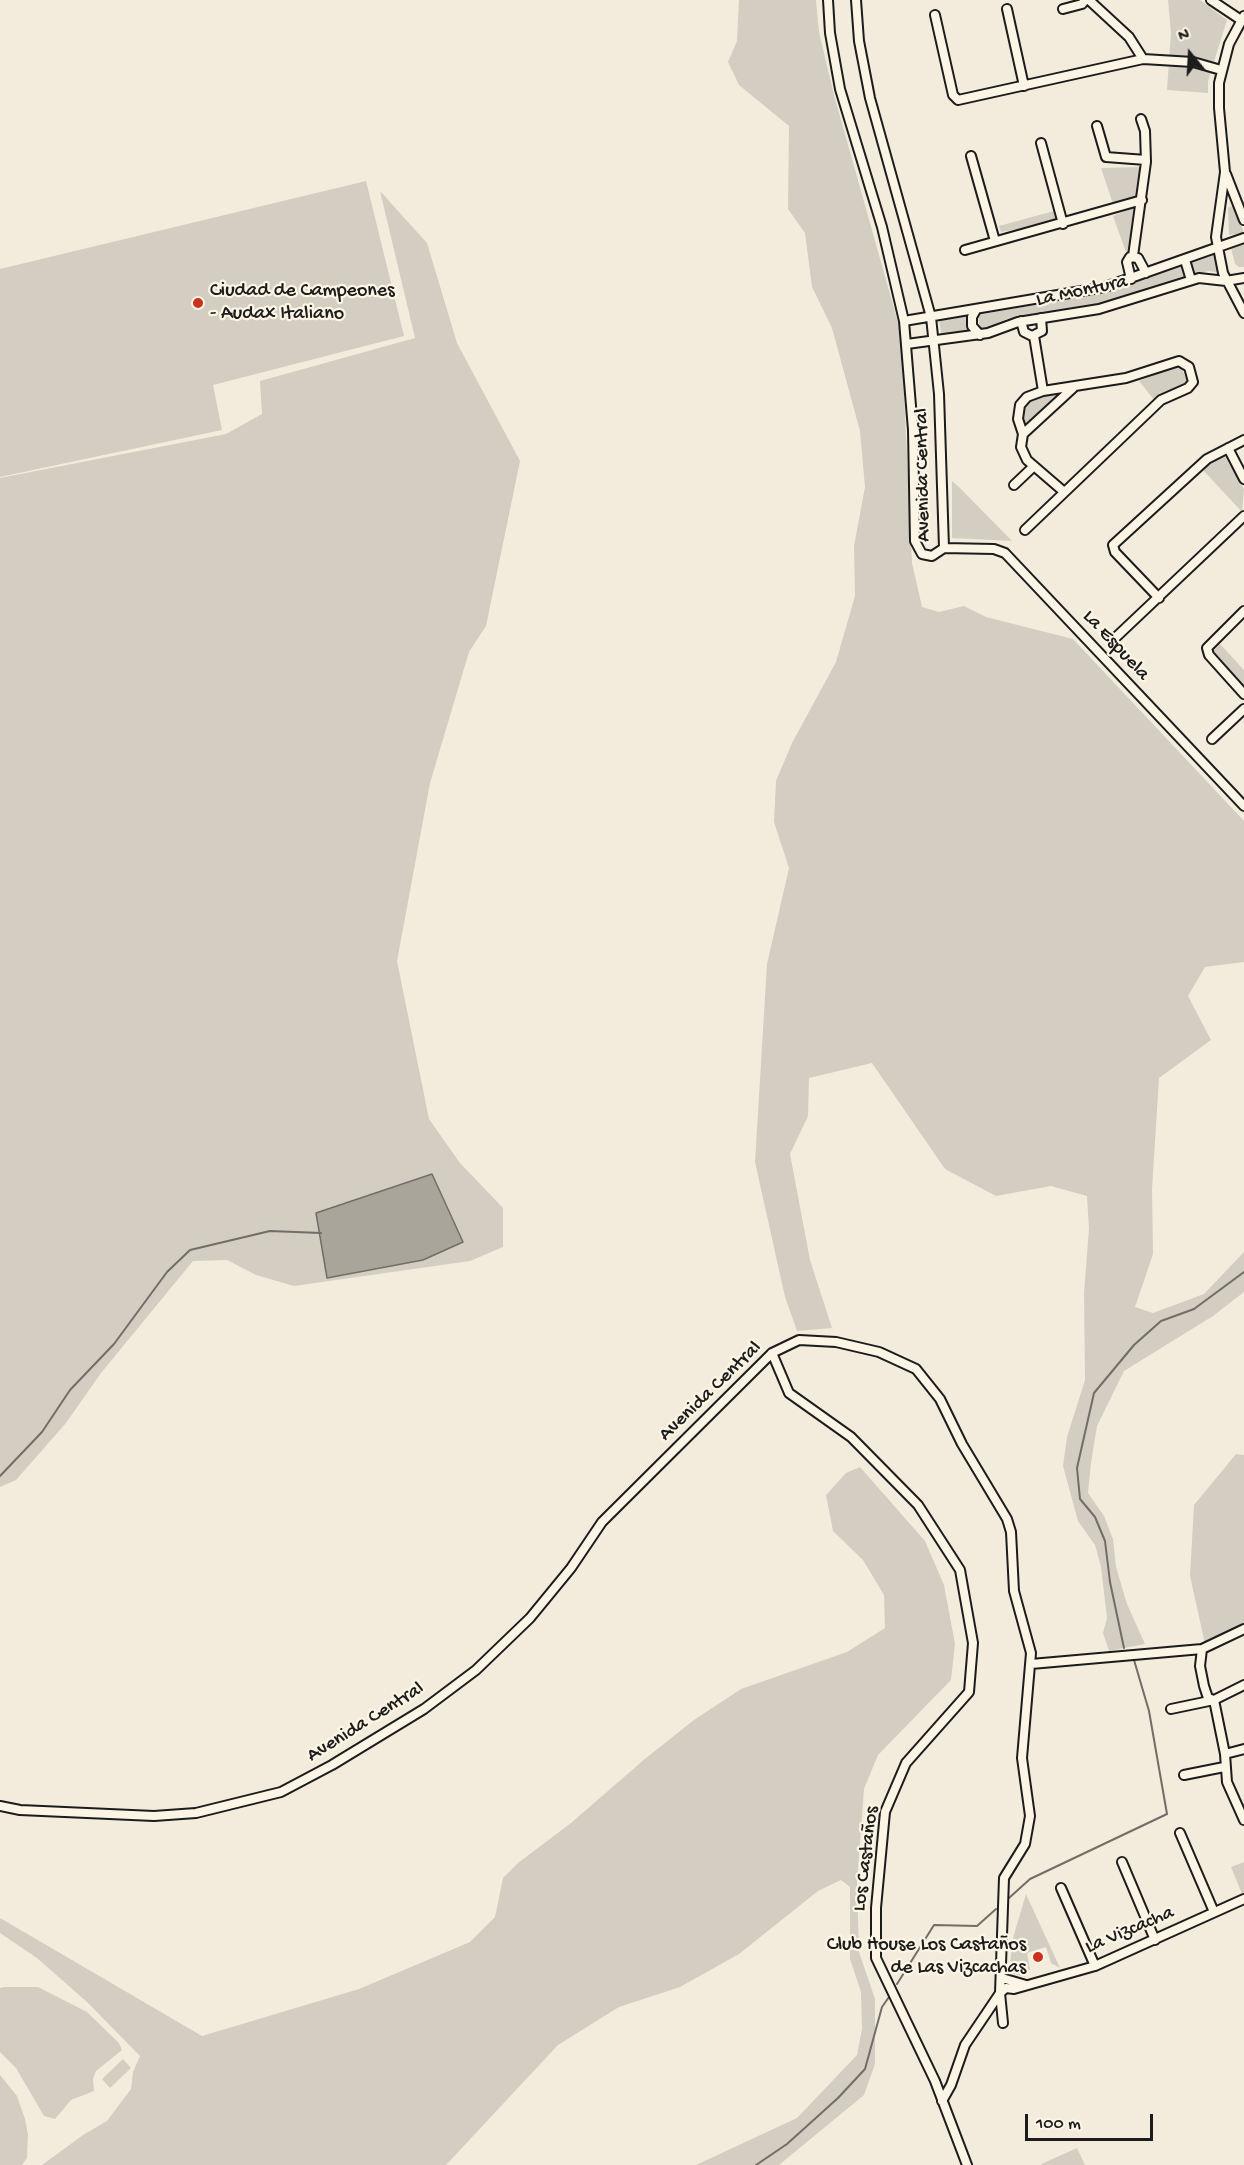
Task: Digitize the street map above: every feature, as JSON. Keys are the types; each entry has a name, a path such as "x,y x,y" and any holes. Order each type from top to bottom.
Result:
{"street":[{"name":"Avenida Central","path":"828,0 832,45 842,100 882,227 904,321 914,439 915,545 922,554 928,556 938,554 944,548 940,421 931,317 870,98 859,41 856,0"},
{"path":"1063,9 1082,4 1087,0 1129,37 1143,59"},
{"path":"1211,0 1242,18 1229,44 1221,70 1219,108 1225,172 1217,247 1226,281 1244,313"},
{"path":"1007,9 1024,86"},
{"path":"935,15 954,99 1143,59 1193,62 1221,70"},
{"path":"1131,279 1127,262 1133,256 1146,160 1145,131 1142,119"},
{"path":"1097,126 1106,157 1146,160"},
{"path":"1041,143 1063,224"},
{"path":"971,156 995,241"},
{"path":"1225,172 1244,220"},
{"path":"965,250 1142,200"},
{"name":"La Montura","path":"904,321 1087,292 1131,279 1244,238"},
{"path":"1133,256 1139,259 1146,273"},
{"path":"1185,260 1191,280"},
{"name":"La Montura","path":"907,344 980,335 1021,321 1112,306 1191,280 1206,278 1226,281 1244,278"},
{"path":"976,310 972,317 972,326 980,335"},
{"path":"1021,321 1026,335 1034,336 1042,331 1041,318"},
{"path":"1034,336 1043,391"},
{"path":"1025,530 1063,491 1161,400 1191,386 1194,382 1189,366 1179,361 1126,378 1030,395 1020,405 1018,419 1023,434 1021,447 1034,466 1063,491"},
{"path":"1023,434 1073,388"},
{"path":"1159,598 1115,552 1113,545 1192,471 1207,459 1244,440"},
{"path":"1228,448 1244,479"},
{"path":"1014,485 1034,466"},
{"path":"1114,639 1244,516"},
{"name":"La Espuela","path":"944,548 994,549 1005,553 1244,806"},
{"path":"1244,611 1207,648 1209,655 1244,694"},
{"path":"1212,739 1244,709"},
{"name":"Avenida Central","path":"0,1806 20,1810 154,1816 196,1813 281,1792 333,1765 424,1709 476,1670 530,1618 571,1568 602,1522 772,1353 799,1340 836,1342 879,1352 916,1369 940,1398 962,1444 1007,1519 1013,1546 1014,1591 1031,1664 1022,1758 1030,1816 1029,1832 1025,1844 1004,1878 1000,1993 1003,2023"},
{"name":"Los Castaños","path":"772,1353 789,1393 852,1437 918,1505 960,1570 973,1643 969,1692 906,1763 885,1812 876,1908 876,1958 942,2101 967,2165"},
{"path":"1031,1664 1202,1649 1244,1629"},
{"path":"1202,1649 1200,1666 1204,1686 1208,1698 1214,1701"},
{"path":"1170,1708 1214,1701 1242,1687"},
{"path":"1214,1701 1225,1754 1224,1767 1227,1782 1244,1820"},
{"path":"1225,1754 1244,1749"},
{"path":"1184,1775 1224,1767"},
{"path":"1180,1833 1214,1912"},
{"path":"1122,1862 1155,1940"},
{"path":"1061,1888 1095,1966"},
{"name":"La Vizcacha","path":"1000,1993 1006,1988 1026,1985 1095,1966 1244,1899"},
{"path":"1002,1978 1026,1985"},
{"path":"942,2101 951,2085 962,2051 1000,1993"}],"shaded area":[{"path":"739,0 816,0 819,32 834,95 899,326 912,563 922,607 939,612 964,606 986,617 1073,639 1244,821 1244,962 1205,967 1188,996 1211,1040 1159,1078 1152,1189 1153,1254 1135,1307 1153,1313 1204,1294 1244,1252 1244,1292 1213,1316 1124,1371 1097,1426 1091,1463 1088,1493 1104,1516 1113,1539 1116,1567 1127,1604 1145,1644 1109,1651 1103,1633 1107,1618 1101,1567 1095,1545 1078,1521 1063,1466 1067,1437 1085,1380 1084,1293 1089,1229 1087,1196 1051,1186 996,1196 945,1169 872,1063 809,1078 808,1116 790,1154 810,1260 832,1328 797,1331 785,1297 755,1162 767,964 789,868 774,822 776,781 792,743 836,662 855,596 854,546 865,487 860,431 832,328 812,287 805,233 788,209 789,126 739,85 728,62 737,41"},
{"path":"1168,0 1200,0 1227,20 1208,81 1208,93 1167,90 1171,33"},
{"path":"1141,167 1138,197 1113,204 1101,168"},
{"name":"Ciudad de Campeones - Audax Italiano","path":"366,181 404,336 213,385 222,430 0,477 0,269"},
{"path":"380,191 427,243 457,343 520,461 486,626 469,652 430,783 397,961 429,1119 460,1163 503,1208 503,1247 470,1261 294,1286 256,1275 227,1260 193,1261 101,1373 66,1423 16,1480 0,1487 0,478 226,434 262,414 260,381 415,338"},
{"path":"1138,206 1132,250 1126,252 1113,216"},
{"path":"1234,207 1244,233 1229,235 1228,208"},
{"path":"1054,211 1057,222 1001,232 999,226"},
{"path":"1244,242 1244,267 1239,267 1235,264 1231,248 1233,244"},
{"path":"1214,254 1221,273 1208,271 1195,275 1191,263"},
{"path":"1181,265 1186,277 1101,304 1007,319 980,331 978,315 1100,293"},
{"path":"968,315 968,325 973,332 942,336 939,320"},
{"path":"1180,365 1188,382 1155,401 1139,381"},
{"path":"1056,394 1059,396 1025,427 1022,417 1025,406 1031,400"},
{"path":"1224,455 1244,489 1242,512 1202,469"},
{"path":"952,481 959,487 1012,541 952,538"},
{"path":"1220,644 1244,670 1244,687 1212,652"},
{"path":"432,1174 463,1242 423,1260 327,1278 316,1213"},
{"path":"1236,1454 1244,1455 1244,1626 1205,1644 1190,1576 1194,1505"},
{"path":"860,1467 925,1541 944,1585 955,1644 951,1680 878,1755 864,1789 857,1883 859,1952 875,1999 875,2064 864,2095 779,2165 696,2165 797,2118 857,2055 862,2029 861,1992 850,1959 850,1887 841,1880 818,1891 739,1954 680,1987 619,2007 558,2045 446,2165 42,2165 83,2135 107,2121 131,2089 133,2072 140,2056 87,2002 37,1958 0,1933 0,1918 202,2036 359,1989 470,1942 495,1917 503,1878 518,1863 571,1823 694,1720 741,1689 847,1652 885,1628 884,1595 863,1560 833,1531 826,1495 846,1473"},
{"path":"1244,1862 1244,1893 1242,1894 1231,1867"},
{"path":"1026,1894 1060,1968 1051,1963 1046,1947 1027,1953 1030,1969 1025,1977 1009,1973 1013,1938"},
{"path":"38,1987 87,2012 119,2043 122,2050 96,2071 93,2079 94,2091 71,2100 55,2119 44,2116 16,2068 0,2052 0,1988"},
{"path":"123,2059 131,2068 110,2088 102,2079"},
{"path":"0,2075 17,2096 25,2119 28,2135 27,2158 22,2165 0,2165"},
{"path":"1077,2148 1085,2165 1040,2165 1048,2161"}],"waterway":[{"path":"0,1476 42,1432 70,1390 114,1344 167,1272 190,1250 270,1231 321,1233"},
{"path":"1124,1648 1110,1582 1105,1541 1095,1517 1080,1499 1077,1468 1094,1393 1134,1345 1161,1321 1194,1309 1244,1272"},
{"path":"1009,1898 1030,1879 1167,1814 1149,1711 1134,1660"},
{"path":"897,1984 934,1925 977,1926 996,1909"},
{"path":"756,2165 787,2144 838,2098 865,2069 882,2007 889,1997"}],"place":[{"name":"Ciudad de Campeones - Audax Italiano","path":"198,303"},
{"name":"Club House Los Castaños de Las Vizcachas","path":"1038,1957"}]}
